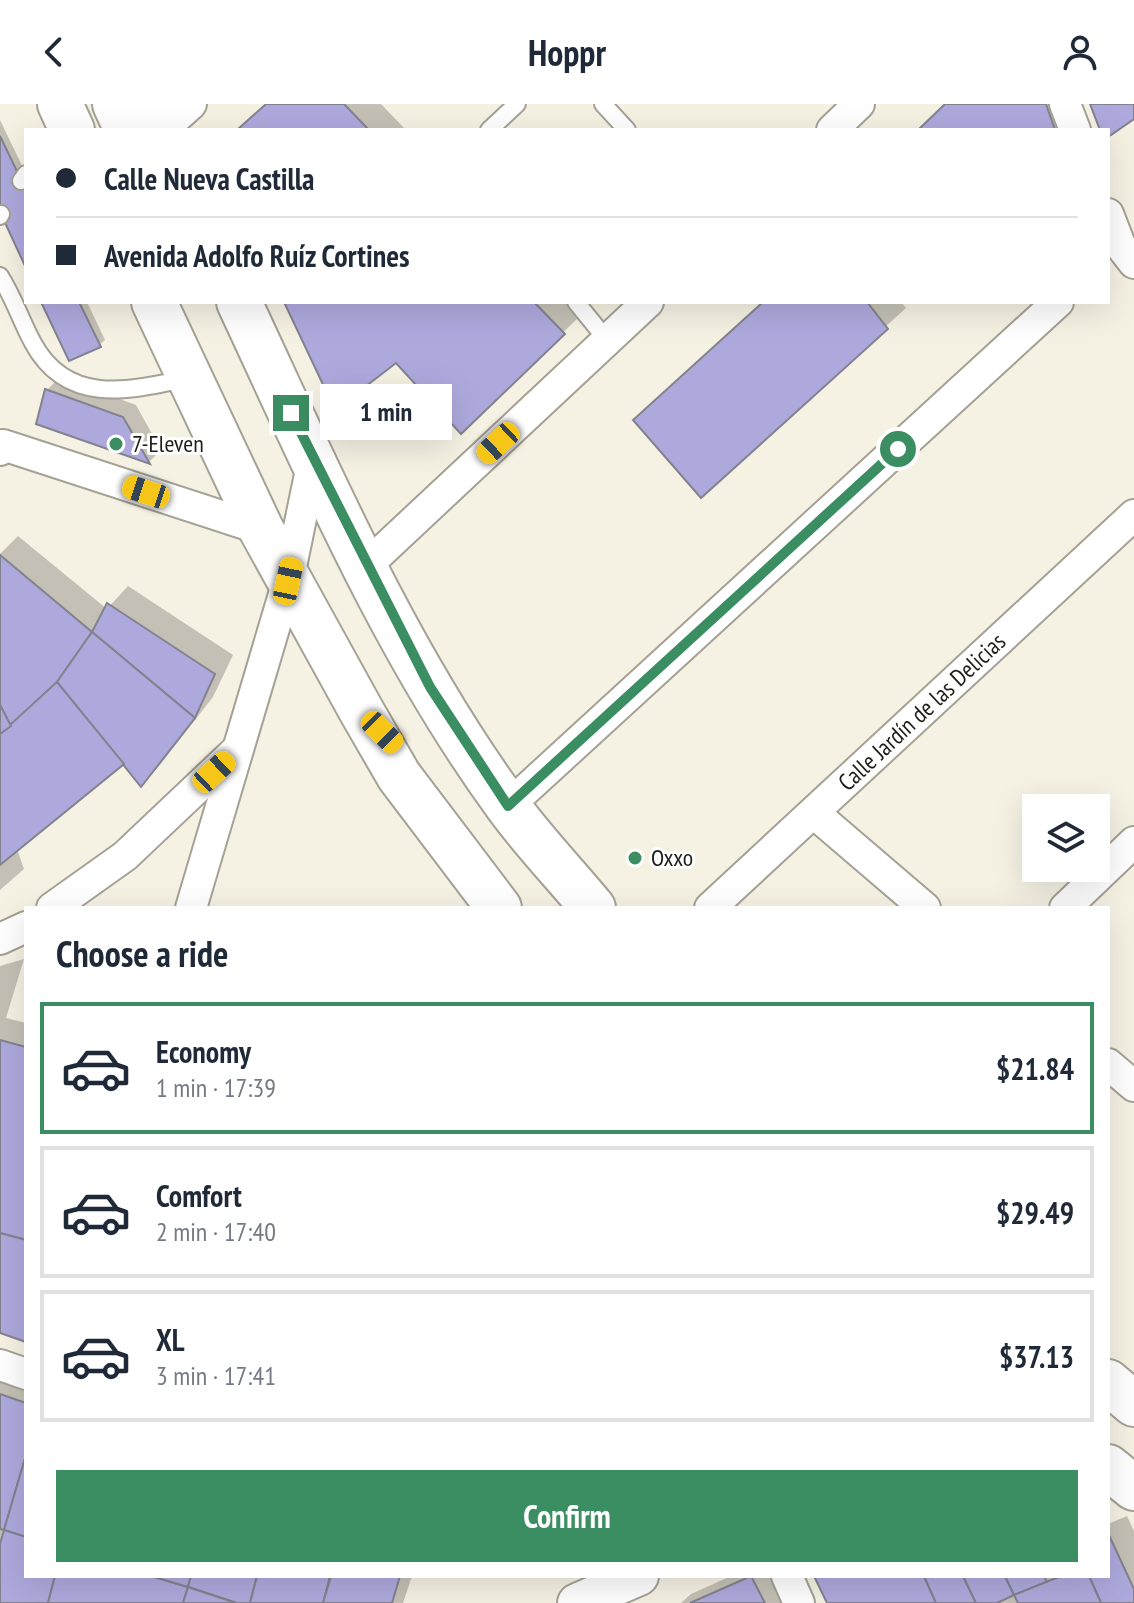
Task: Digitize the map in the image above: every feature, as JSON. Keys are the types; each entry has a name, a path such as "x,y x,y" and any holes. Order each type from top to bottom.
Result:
{"main road":[{"path":"155,304 261,529 362,712 399,776 497,906"},
{"path":"221,304 269,366"},
{"path":"240,304 313,460 430,687 508,806 591,906"},
{"path":"362,712 421,771 525,906"},
{"path":"1110,1384 1134,1404"},
{"path":"1110,1469 1134,1488"}],"street":[{"path":"834,128 859,104"},
{"path":"1065,104 1074,128"},
{"path":"1110,218 1124,250"},
{"path":"366,566 646,304"},
{"path":"508,806 1056,304"},
{"path":"2,448 261,529"},
{"path":"192,906 288,581 313,460"},
{"name":"Calle Jardín de las Delicias","path":"712,906 1134,515"},
{"path":"55,906 125,856 236,751"},
{"path":"814,813 923,906"},
{"path":"1067,906 1134,842"},
{"path":"0,939 24,928"},
{"path":"1110,1066 1134,1086"},
{"path":"0,1365 24,1373"},
{"path":"577,1603 634,1578"},
{"path":"788,1578 799,1603"}],"lane":[{"path":"491,128 517,104"},
{"path":"603,104 625,128"},
{"path":"0,276 21,300 32,342 53,373 75,383 125,392 189,377"},
{"path":"578,304 607,340"}],"building":[{"path":"266,104 344,104 367,128 239,128"},
{"path":"945,104 1046,104 1054,128 920,128"},
{"path":"1090,104 1134,104 1134,119 1110,136 1110,128 1099,128"},
{"path":"0,136 24,186 24,264 0,212"},
{"path":"42,304 80,304 101,347 69,361"},
{"path":"285,304 536,304 565,334 461,434 396,363 335,410"},
{"path":"761,304 869,304 888,329 701,498 633,420"},
{"name":"7-Eleven","path":"45,389 123,417 150,464 36,424"},
{"path":"0,555 92,632 57,682 11,726 0,705"},
{"path":"107,603 215,674 195,718 92,632"},
{"path":"92,632 195,718 141,787 57,682"},
{"path":"57,682 124,764 0,865 0,734"},
{"path":"0,705 11,726 0,734"},
{"path":"0,1040 24,1046 24,1239 0,1233"},
{"path":"0,1233 24,1239 24,1341 0,1333"},
{"path":"0,1394 24,1402 24,1462 4,1530 0,1529"},
{"path":"24,1462 24,1536 4,1530"},
{"path":"4,1530 24,1536 24,1578 54,1578 48,1603 0,1603 0,1544"},
{"path":"1110,1537 1134,1589 1134,1603 1101,1603 1090,1578 1110,1578"},
{"path":"54,1578 158,1578 188,1587 183,1603 48,1603"},
{"path":"158,1578 190,1578 188,1587"},
{"path":"190,1578 256,1578 250,1603 237,1603 188,1587"},
{"path":"256,1578 329,1578 323,1603 250,1603"},
{"path":"330,1578 399,1578 392,1603 323,1603"},
{"path":"752,1578 765,1603 690,1603"},
{"path":"815,1578 925,1578 936,1603 827,1603"},
{"path":"925,1578 964,1578 976,1603 936,1603"},
{"path":"964,1578 1006,1578 1014,1595 997,1603 976,1603"},
{"path":"1006,1578 1045,1578 1047,1582 1014,1595"},
{"path":"1056,1578 1090,1578 1101,1603 1018,1603 1014,1595"},
{"path":"188,1587 236,1603 183,1603"}],"place":[{"name":"7-Eleven","path":"116,444"},
{"name":"Oxxo","path":"635,858"}],"route":[{"path":"291,413 430,687 508,806 898,449"}]}
